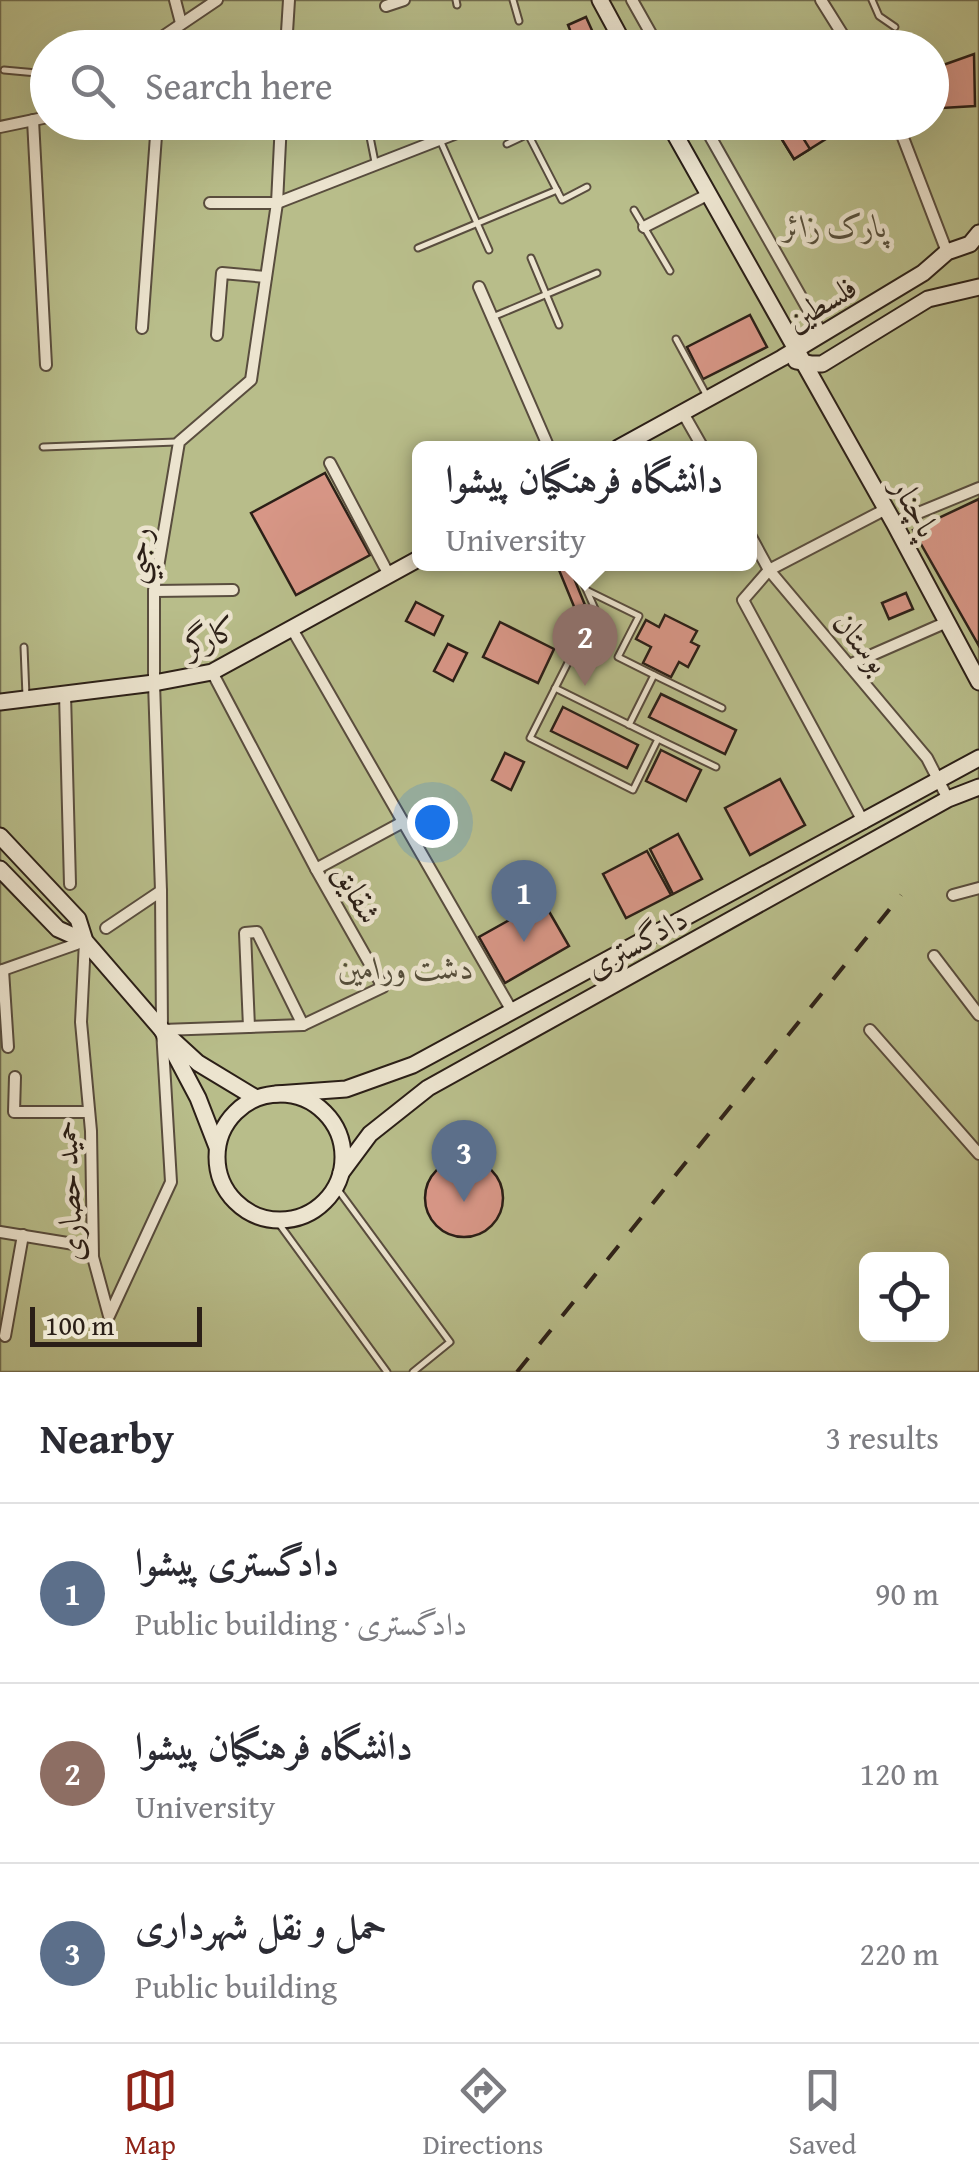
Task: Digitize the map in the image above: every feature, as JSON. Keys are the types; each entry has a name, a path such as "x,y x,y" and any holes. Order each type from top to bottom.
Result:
{"main road":[{"path":"600,0 616,30"},
{"name":"پاچنار","path":"678,140 793,357 816,386 979,682"},
{"name":"فلسطین","path":"793,357 822,334 923,273 947,252 976,242"},
{"name":"فلسطین","path":"793,357 822,364 928,299 979,288"},
{"path":"850,318 862,338"},
{"path":"631,441 793,357"},
{"path":"816,386 822,364"},
{"name":"کارگر","path":"0,702 212,672 412,562"},
{"name":"دادگستری","path":"276,1094 346,1088 413,1066 979,758"},
{"name":"دادگستری","path":"339,1180 370,1134 428,1088 948,798 979,787"},
{"path":"0,836 78,919 85,941 162,1030 198,1063 256,1098"},
{"path":"0,868 58,930 85,941"},
{"path":"162,1030 198,1098 217,1147 218,1168 225,1188 238,1204 257,1216 277,1221 299,1218 318,1208 339,1180 344,1154 340,1134 315,1104 298,1096 276,1094 256,1098 238,1110 224,1126 217,1147"}],"street":[{"path":"175,0 181,23"},
{"path":"175,30 217,0"},
{"path":"287,30 289,0"},
{"path":"386,6 404,0"},
{"path":"632,0 649,30"},
{"path":"821,0 840,30"},
{"path":"0,127 30,121"},
{"path":"35,140 46,365"},
{"path":"142,328 157,140"},
{"path":"180,442 250,380 277,203 280,140"},
{"path":"210,203 277,203 440,140"},
{"path":"712,140 822,334"},
{"path":"904,140 947,252"},
{"path":"644,227 708,194"},
{"path":"217,334 222,274 266,277"},
{"path":"479,287 546,441"},
{"path":"684,412 699,441"},
{"name":"رجبي","path":"162,1030 154,591 180,442"},
{"path":"330,463 389,575"},
{"path":"864,823 743,600 769,570 890,516 979,488"},
{"name":"بوستان","path":"757,548 769,570 926,758 948,798"},
{"path":"154,591 233,590"},
{"path":"849,665 947,622"},
{"path":"292,629 512,1011"},
{"name":"شقايق","path":"162,1030 303,1025 382,987 212,672"},
{"path":"65,694 70,884"},
{"path":"316,869 403,822"},
{"path":"953,895 979,888"},
{"path":"106,928 161,892"},
{"path":"249,1027 246,932 256,932 303,1025"},
{"path":"8,1047 2,971 85,941"},
{"name":"حمید حصاری","path":"85,941 80,1022 89,1112 92,1247 109,1316 171,1182 162,1030"},
{"path":"934,956 979,1015"},
{"path":"870,1030 979,1154"},
{"path":"16,1077 14,1112 89,1112"},
{"path":"0,1232 92,1247"},
{"path":"5,1336 24,1236"}],"lane":[{"path":"513,0 518,21"},
{"path":"872,0 879,16 895,27"},
{"path":"4,70 30,72"},
{"path":"370,140 375,165"},
{"path":"440,140 489,250"},
{"path":"507,144 515,140"},
{"path":"531,140 562,200 587,187"},
{"path":"418,248 556,190"},
{"path":"634,210 670,271"},
{"path":"531,258 559,325"},
{"path":"492,317 597,273"},
{"path":"676,339 708,399"},
{"path":"43,447 180,442"},
{"path":"579,571 595,609 530,738 632,790 658,739"},
{"path":"588,591 639,616 618,657 722,708"},
{"path":"24,647 26,699"},
{"path":"629,724 654,675"},
{"path":"555,688 716,767"},
{"path":"339,1180 450,1342 413,1372"},
{"path":"277,1221 387,1372"}],"green space":[{"name":"دشت ورامین","path":"0,0 979,0 979,1372 0,1372"}],"building":[{"path":"586,17 592,30 570,30 568,25"},
{"path":"974,54 975,106 949,108 949,63"},
{"path":"782,140 824,140 794,159"},
{"path":"782,140 804,140 810,149 794,159"},
{"path":"750,315 767,347 703,379 687,347"},
{"path":"325,473 370,555 296,595 251,513"},
{"path":"979,499 979,646 913,530"},
{"path":"559,571 571,571 585,605 575,609"},
{"path":"906,593 913,609 889,619 882,603"},
{"path":"416,602 443,616 434,635 406,621"},
{"path":"665,615 697,631 691,642 699,646 688,667 679,662 671,677 643,663 651,647 636,639 646,620 659,627"},
{"path":"500,622 554,649 538,683 483,657"},
{"path":"448,644 467,653 453,681 434,671"},
{"path":"661,694 736,730 725,754 649,717"},
{"path":"563,707 638,745 627,768 551,731"},
{"path":"661,750 701,770 686,801 646,781"},
{"path":"505,753 524,762 511,790 492,780"},
{"path":"780,779 805,825 750,855 725,808"},
{"path":"678,834 702,879 673,894 650,849"},
{"path":"647,851 671,895 626,918 603,874"},
{"path":"543,901 569,946 505,983 479,937"},
{"path":"464,1159 479,1162 491,1171 500,1183 500,1213 491,1225 479,1234 464,1237 449,1234 437,1225 428,1213 425,1198 428,1183 437,1171 449,1162"}],"railway":[{"path":"517,1372 901,895"}],"place":[{"name":"دانشگاه فرهنگیان پیشوا","path":"585,686"},
{"name":"دادگستری پیشوا","path":"524,942"},
{"name":"حمل و نقل شهرداری","path":"464,1202"}],"park label":[{"name":"پارک زائر","path":"835,225"}]}
